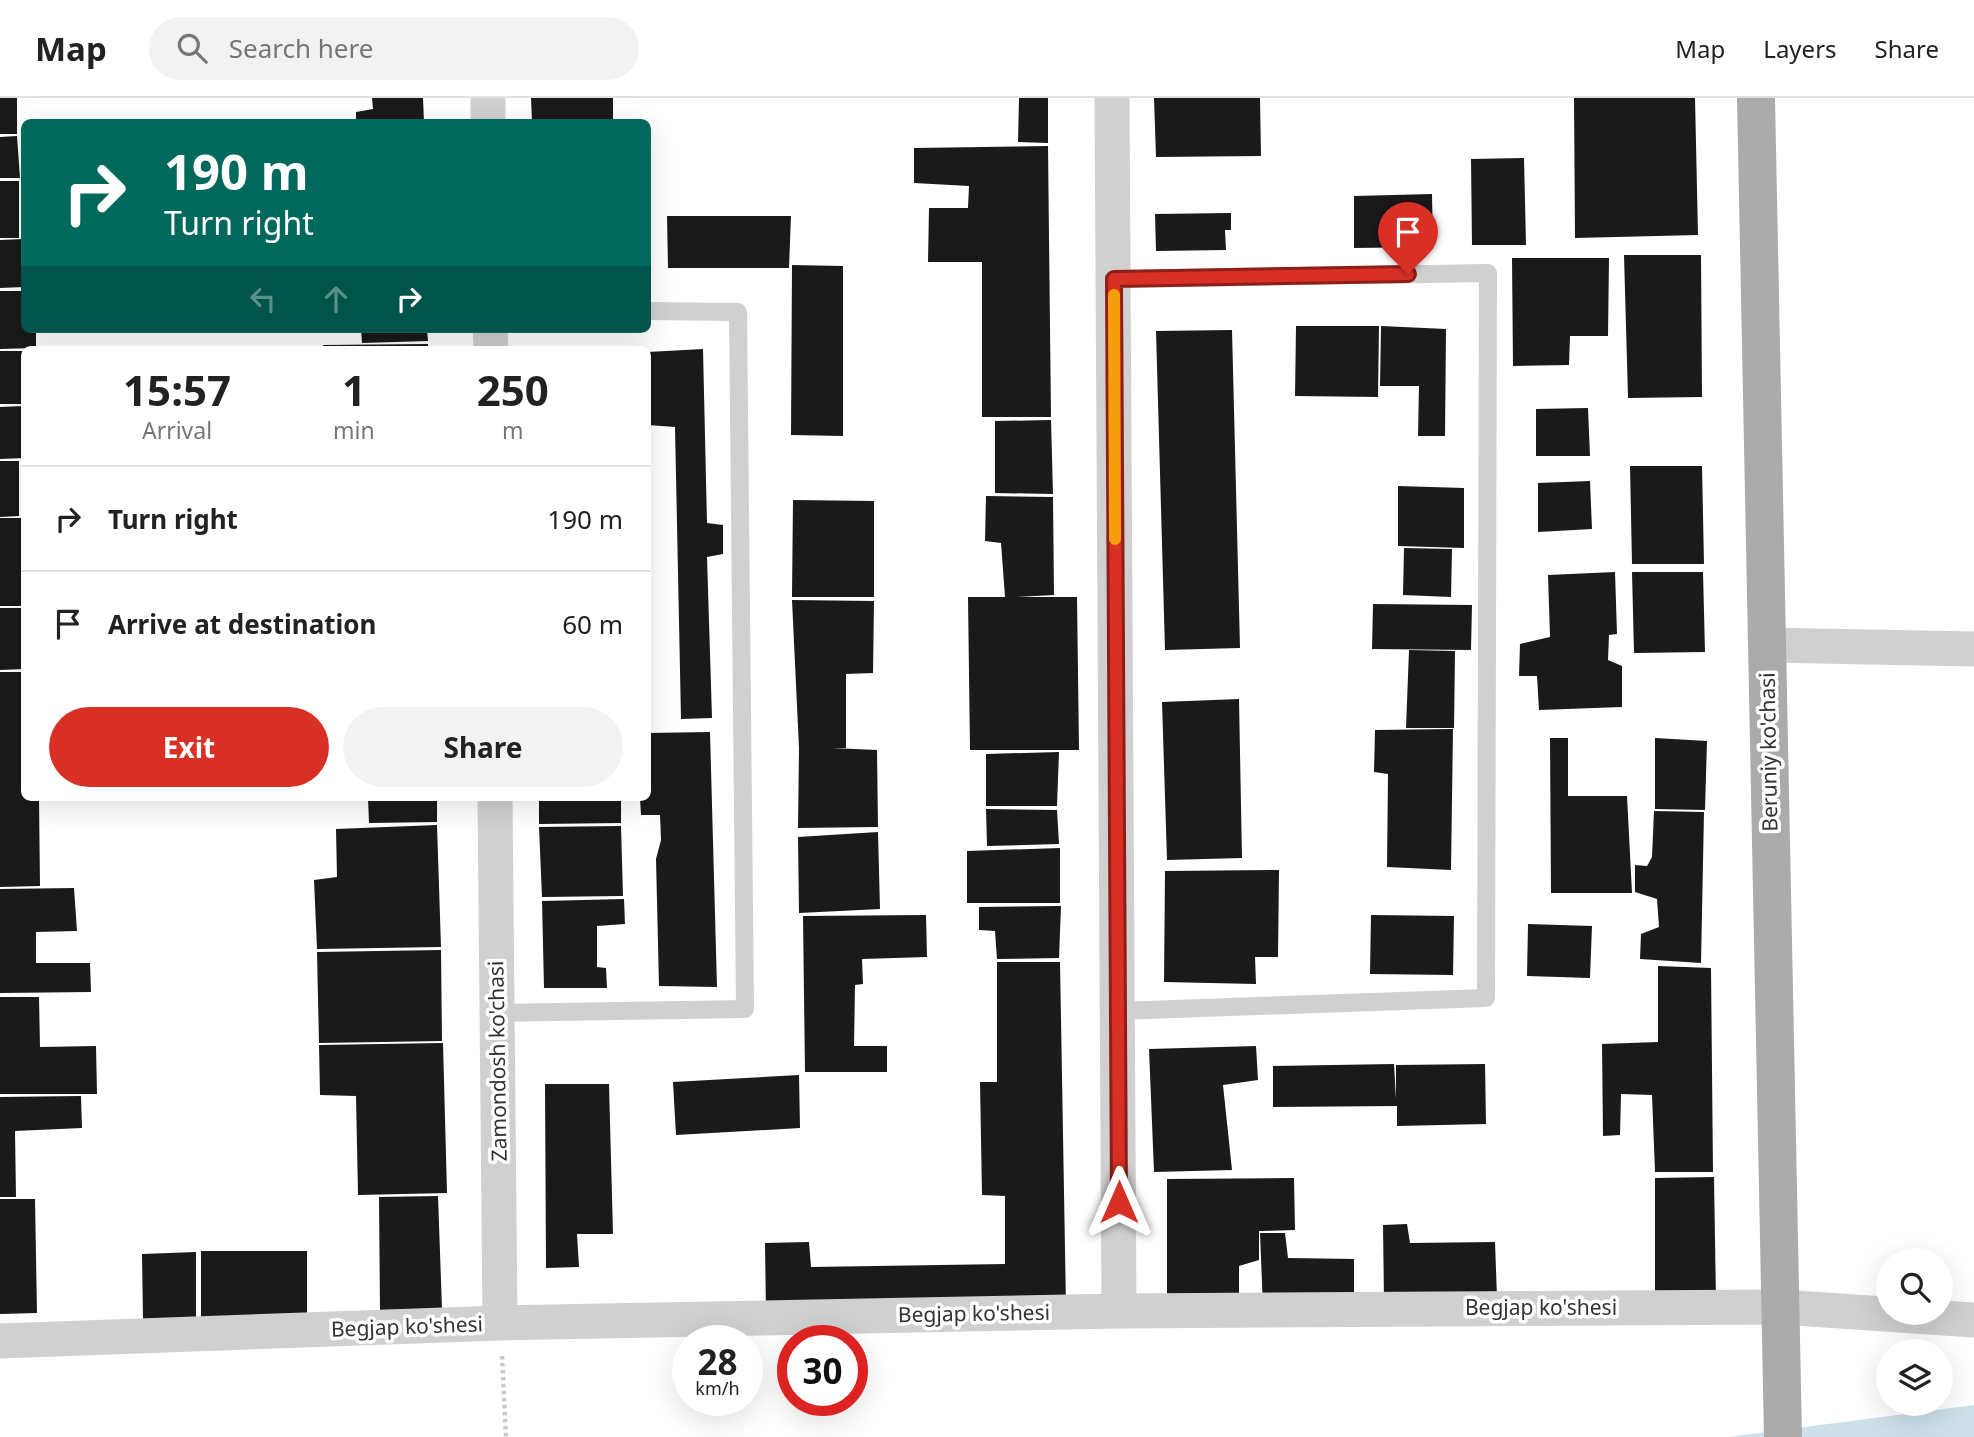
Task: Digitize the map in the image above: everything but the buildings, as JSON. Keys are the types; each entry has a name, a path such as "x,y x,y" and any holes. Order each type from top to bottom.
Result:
{"main road":[{"name":"Beruniy ko'chasi","path":"1756,98 1783,1421"}],"street":[{"path":"488,98 488,119"},
{"path":"1112,98 1119,1311"},
{"path":"1767,645 1974,649"},
{"name":"Zamondosh ko'chasi","path":"495,801 500,1323"},
{"name":"Begjap ko'shesi","path":"0,1341 500,1323 1119,1311 1781,1307 1974,1320"}],"lane":[{"path":"1114,279 1488,273 1486,998 1118,1011"},
{"path":"497,1013 745,1009 738,312 651,311"}],"path":[{"path":"500,1323 506,1437"}],"water":[{"path":"1974,1405 1974,1437 1729,1437 1890,1416 1953,1416 1953,1408"}],"slow traffic":[{"path":"1114,295 1115,539"}],"route":[{"path":"1119,1202 1114,279 1408,274"}]}
